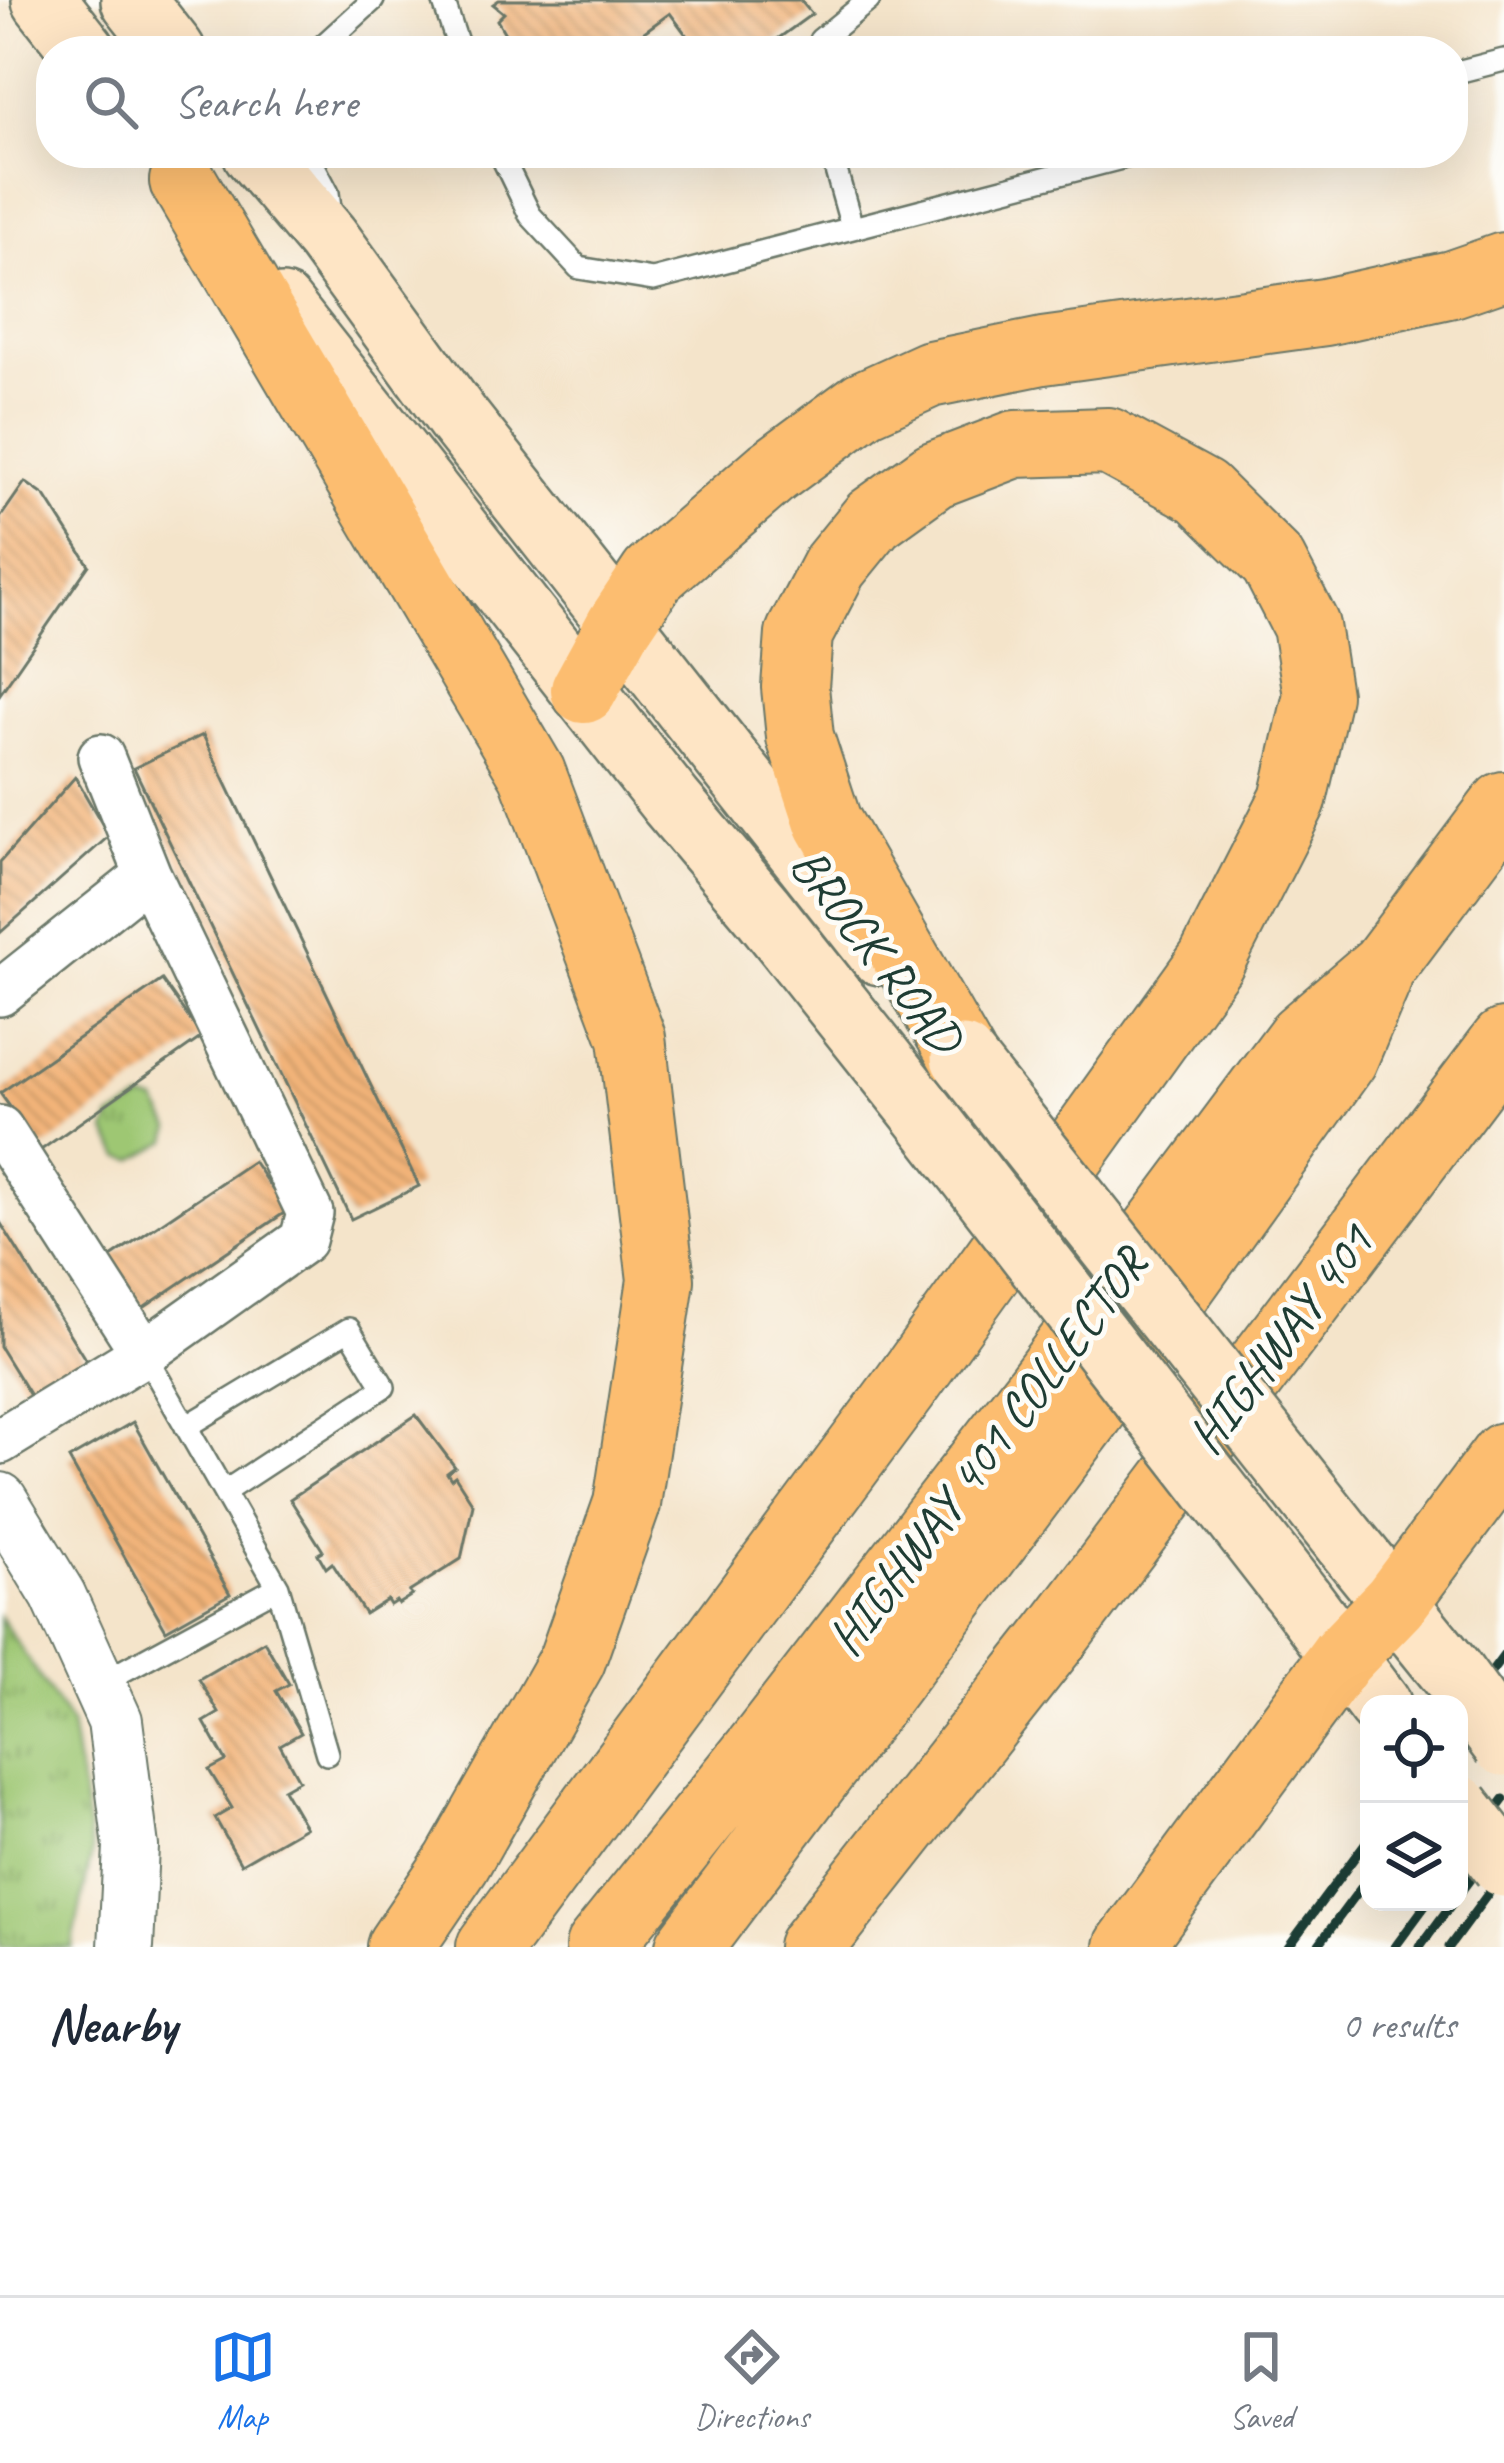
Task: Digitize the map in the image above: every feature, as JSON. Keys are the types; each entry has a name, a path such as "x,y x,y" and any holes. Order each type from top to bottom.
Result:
{"highway":[{"path":"173,168 532,772 632,1038 635,1060 661,1280 627,1504 572,1660 457,1863 400,1947"},
{"path":"584,690 653,575 772,472 864,404 930,374 1043,351 1325,312 1452,284 1504,266"},
{"path":"490,1947 905,1387 1211,961 1293,800 1317,695 1306,626 1298,610 1273,562 1202,492 1108,441 1015,444 934,475 873,519 833,567 799,634 795,687 800,737 828,822 963,1058"},
{"path":"689,1947 1092,1411 1344,1059 1384,965 1504,805"},
{"name":"HIGHWAY 401 COLLECTOR","path":"599,1947 1038,1388 1301,1036 1384,965"},
{"name":"HIGHWAY 401","path":"1057,1635 1504,1042"},
{"path":"1128,1947 1360,1681 1395,1602 1504,1456"},
{"path":"811,1947 1057,1635"},
{"path":"858,1947 1057,1635"}],"main road":[{"path":"44,0 72,36"},
{"path":"133,0 161,36"},
{"name":"BROCK ROAD","path":"173,168 671,802 920,1108 1360,1681"},
{"name":"BROCK ROAD","path":"268,168 327,238 619,626 1504,1744"},
{"path":"1468,1819 1504,1865"}],"street":[{"path":"0,1441 144,1353 303,1240 310,1213 148,875 101,757"},
{"path":"0,993 148,875"},
{"path":"0,1129 144,1353"},
{"path":"0,1500 58,1595 115,1721 131,1847 126,1947"}],"lane":[{"path":"333,36 373,0"},
{"path":"443,0 455,36"},
{"path":"825,36 869,0"},
{"path":"1468,70 1504,60"},
{"path":"314,168 331,204 327,238"},
{"path":"507,168 530,215 579,268 653,280 1082,168"},
{"path":"835,168 852,227"},
{"path":"186,1427 349,1329 384,1387 224,1492"},
{"path":"144,1353 278,1587 327,1754"},
{"path":"98,1684 278,1587"}],"green space":[{"path":"143,1100 156,1102 171,1128 168,1141 134,1160 121,1157 106,1131 111,1118"},
{"path":"0,1617 71,1725 92,1851 72,1947 0,1947"}],"building":[{"path":"499,0 800,0 812,14 782,36 687,36 670,13 639,36 506,36 497,20 504,13 493,4"},
{"path":"25,482 45,496 89,565 0,694 0,518"},
{"path":"203,735 419,1186 351,1219 134,768"},
{"path":"75,777 109,836 0,933 0,862"},
{"path":"162,980 202,1037 41,1150 0,1093"},
{"path":"253,1161 287,1211 142,1309 108,1259"},
{"path":"0,1222 90,1367 34,1402 0,1347"},
{"path":"416,1415 455,1467 447,1473 451,1479 455,1476 473,1504 461,1559 398,1604 390,1605 387,1600 365,1614 332,1563 326,1568 318,1554 323,1551 290,1499"},
{"path":"133,1422 230,1594 166,1630 69,1459"},
{"path":"264,1641 289,1684 276,1691 301,1733 280,1745 299,1780 283,1789 305,1827 241,1864 215,1818 232,1808 209,1770 226,1761 204,1722 219,1713 199,1679"}],"railway":[{"path":"1468,1704 1504,1655"},
{"path":"1468,1743 1504,1694"},
{"path":"1468,1848 1504,1799"},
{"path":"1468,1882 1504,1834"},
{"path":"1288,1947 1360,1850"},
{"path":"1449,1947 1504,1872"},
{"path":"1317,1947 1360,1889"},
{"path":"1395,1947 1421,1911"},
{"path":"1420,1947 1446,1911"}]}
